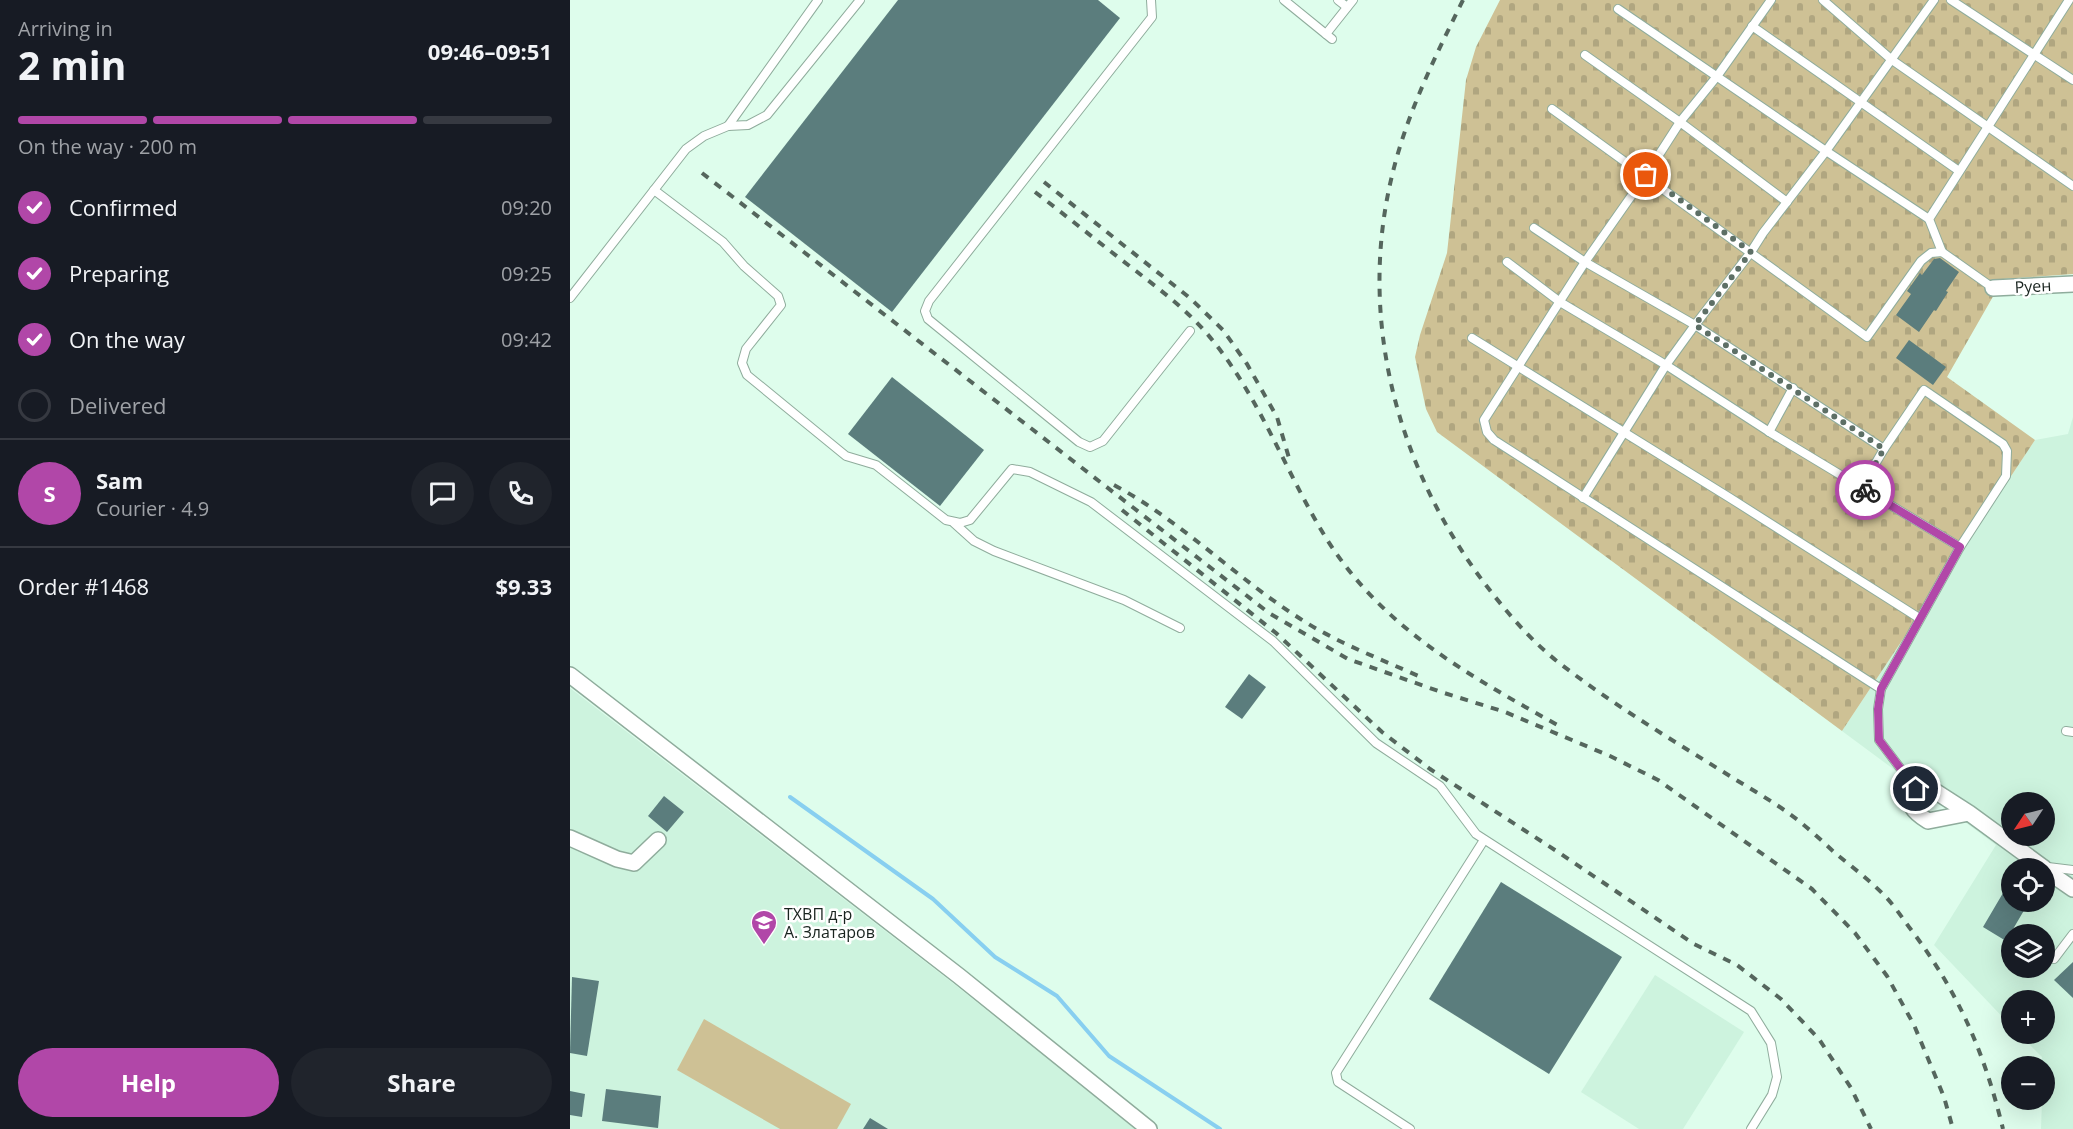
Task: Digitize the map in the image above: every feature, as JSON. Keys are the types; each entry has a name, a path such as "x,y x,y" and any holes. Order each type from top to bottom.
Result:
{"street":[{"name":"Руен","path":"1993,288 2072,285"},
{"path":"570,675 959,976 1149,1129"},
{"path":"1969,813 1928,821 1916,813 1911,797 1916,789 1928,786 1969,813 2030,858"},
{"path":"570,838 617,859 634,863 658,840"},
{"path":"2055,877 2073,890"}],"lane":[{"path":"728,126 818,0"},
{"path":"570,298 686,149 704,136 728,126 748,125 767,114 860,0"},
{"path":"1151,0 1152,17 928,301 925,312 928,319 1079,442 1090,447 1103,441 1190,331"},
{"path":"1284,0 1329,37 1350,4 1338,0"},
{"path":"1771,0 1718,75 1680,122 1585,262 1520,368 1484,420 1486,432 1494,440 1881,689"},
{"path":"1824,0 1892,60 2073,186"},
{"path":"1583,498 1666,365 1826,151 1934,0"},
{"path":"1951,0 2073,80"},
{"path":"1929,219 2070,2"},
{"path":"1618,9 1929,219 1942,252 1993,288"},
{"path":"1752,26 1959,171"},
{"path":"1585,54 1787,202"},
{"path":"1551,109 1646,175 1867,337 1921,261 1931,253 1942,252"},
{"path":"654,190 723,242 744,266 778,296 781,305 746,349 742,363 747,375 846,456 876,465 946,520 960,524 970,520 1012,468 1030,472 1091,502 1273,641 1376,742 1440,786 1476,834 1751,1011 1772,1043 1777,1077 1772,1095 1751,1129"},
{"path":"1534,228 1585,262 1695,325 1884,449"},
{"path":"1507,262 1560,302 1960,547"},
{"path":"1473,338 1919,618"},
{"path":"1769,432 1793,388"},
{"path":"1861,488 1924,390 2003,444 2007,451 2006,476 1960,547 1881,689 1878,709 1879,740 1916,789"},
{"path":"953,522 975,541 994,551 1124,600 1180,628"},
{"path":"1410,1129 1338,1082 1336,1073 1484,840"},
{"path":"2055,869 2073,870"},
{"path":"2055,958 2073,934"}],"shaded area":[{"path":"2073,417 2073,1129 2041,1129 2042,1110 2055,1110 2055,1056 2041,1056 2029,1044 2055,1044 2055,990 2001,990 2001,1015 1934,945 1996,845 1842,731 2035,440 2068,434"},
{"name":"ТХВП д-р А. Златаров","path":"570,688 954,984 1135,1129 570,1129"},
{"path":"1655,975 1744,1032 1683,1129 1639,1129 1581,1092"}],"green space":[{"path":"1500,0 2073,0 2073,274 2003,279 1947,377 2035,440 1842,731 1437,432 1426,409 1415,357 1447,253 1466,80 1476,47"},
{"path":"704,1019 851,1104 837,1129 780,1129 677,1070"}],"building":[{"path":"898,0 1098,0 1120,18 892,312 745,197"},
{"path":"1940,258 1959,272 1936,311 1934,310 1919,332 1896,315 1911,294 1907,291 1920,273 1922,275 1934,259"},
{"path":"1909,340 1946,367 1933,385 1896,358"},
{"path":"892,377 984,450 940,506 848,434"},
{"path":"1249,674 1266,687 1242,719 1225,707"},
{"path":"664,796 684,812 667,832 648,816"},
{"path":"1501,882 1622,957 1549,1074 1429,999"},
{"path":"2001,896 2001,912 2023,912 2016,924 2001,924 2001,938 1983,927"},
{"path":"2073,962 2073,998 2054,980"},
{"path":"572,977 599,981 587,1056 570,1053"},
{"path":"606,1089 661,1096 658,1128 602,1121"},
{"path":"570,1091 585,1094 582,1117 570,1115"},
{"path":"870,1118 888,1129 863,1129"}],"waterway":[{"path":"790,797 933,899 995,957 1057,996 1109,1056 1220,1129"}],"railway":[{"path":"1463,0 1430,69 1402,139 1389,189 1381,241 1380,292 1384,343 1394,394 1408,443 1428,491 1453,537 1482,580 1517,623 1547,653 1622,708 1787,812 1887,898 1926,951 1955,998 1978,1048 2003,1129"},
{"path":"702,173 1269,613 1348,659 1505,712 1610,756 1658,780 1812,889 1855,933 1887,976 1914,1025 1944,1097 1953,1129"},
{"path":"1044,182 1190,298 1223,330 1247,364 1277,417 1289,458"},
{"path":"1035,192 1167,295 1205,331 1245,388 1326,538 1374,599 1431,648 1494,689 1561,727"},
{"path":"1114,485 1162,515 1299,618 1344,643 1423,678"},
{"path":"1122,510 1276,633 1382,732 1430,769 1694,944 1737,965 1781,999 1819,1039 1851,1088 1871,1129"}],"way so far":[{"path":"1646,175 1751,252 1695,325 1884,449 1861,488 1865,490"}],"place":[{"name":"ТХВП д-р А. Златаров","path":"764,946"}],"route":[{"path":"1865,490 1960,547 1881,689 1878,709 1879,740 1916,789"}]}
